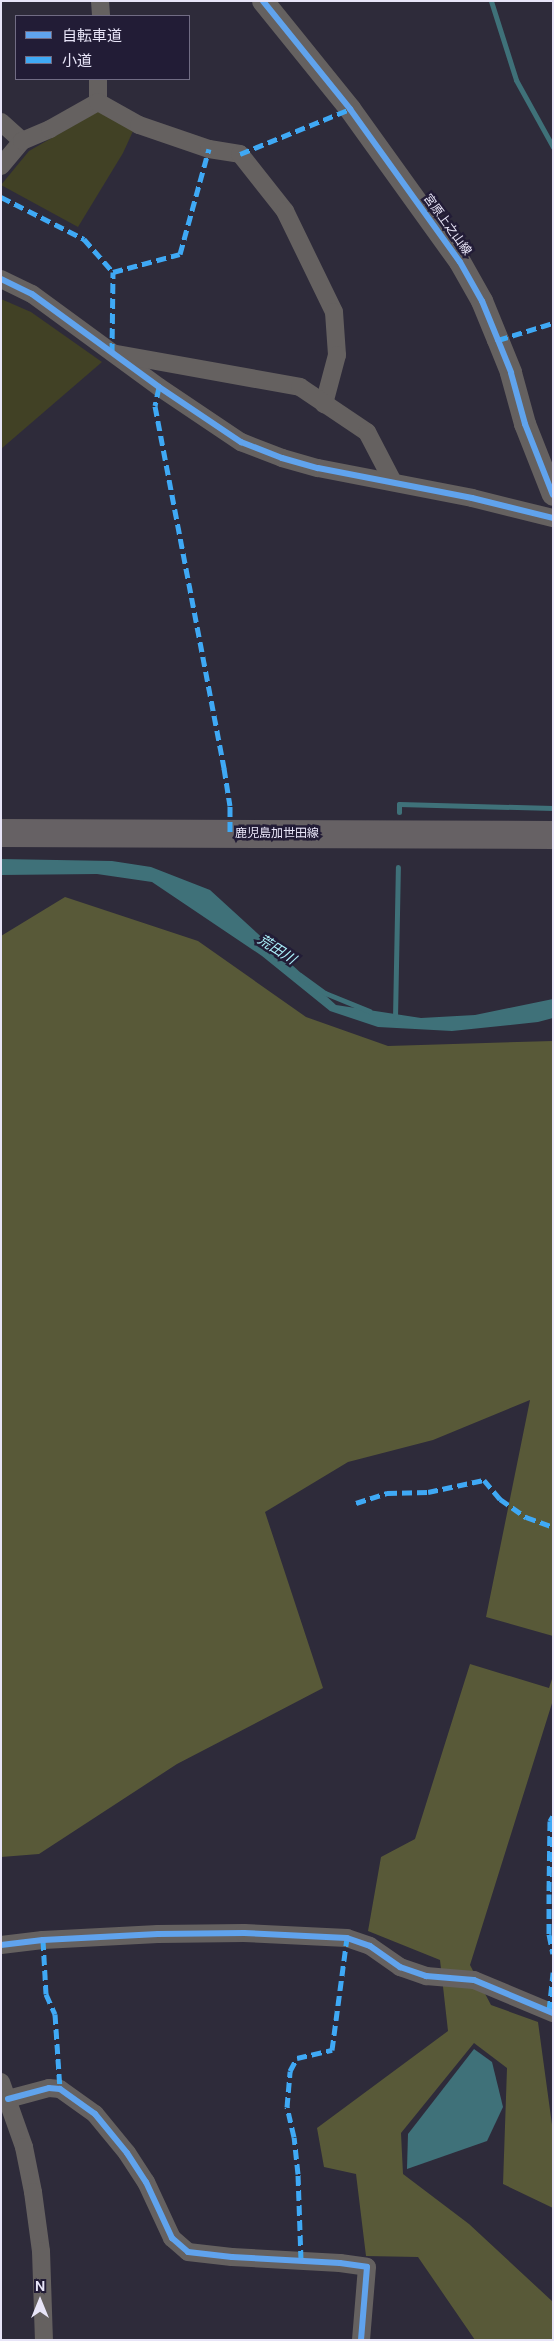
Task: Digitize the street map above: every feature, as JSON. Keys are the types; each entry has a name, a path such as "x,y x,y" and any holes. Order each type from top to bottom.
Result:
{"main road":[{"name":"鹿児島加世田線","path":"1,833 553,835"}],"street":[{"path":"100,1 101,15"},
{"name":"宮原上之山線","path":"263,1 350,109 460,262 482,300 495,332 511,374 525,424 553,495"},
{"path":"98,80 98,102"},
{"path":"1,166 22,142 50,129 98,102"},
{"path":"98,102 139,125 209,149 240,154 285,211 334,312 337,355 324,404"},
{"path":"1,122 22,142"},
{"path":"1,279 32,294 112,353 241,442 282,458 318,468 393,482 553,518"},
{"path":"112,353 300,387 367,432 393,482"},
{"path":"1,1945 43,1940 158,1934 244,1933 347,1938 370,1946 400,1967 426,1976 474,1980 553,2013"},
{"path":"1,2082 24,2147 33,2192 41,2251 44,2340"},
{"path":"8,2099 49,2088 60,2089 95,2114 127,2153 146,2182 172,2238 188,2252 232,2257 340,2263 368,2267 362,2340"}],"shaded area":[{"path":"102,109 134,129 123,153 78,227 1,185 29,151"},
{"path":"1,299 31,312 102,362 1,449"},
{"path":"1,859 112,861 151,867 210,890 336,1005 421,1018 475,1015 553,999 553,1018 538,1022 452,1031 378,1027 330,1011 262,956 152,882 97,874 1,875"},
{"path":"65,897 198,941 306,1017 388,1046 553,1041 553,1636 486,1617 530,1400 433,1440 348,1462 265,1512 323,1688 177,1764 39,1854 1,1857 1,936"},
{"path":"470,1664 549,1688 553,1676 553,1700 470,1965 491,2005 538,2022 553,2132 553,2208 503,2184 507,2068 474,2043 401,2133 403,2174 469,2224 553,2302 553,2340 475,2340 418,2257 366,2256 356,2174 324,2167 317,2128 448,2031 440,1960 368,1931 381,1857 415,1839"},
{"path":"474,2049 492,2062 503,2107 487,2141 407,2169 408,2134"}],"waterway":[{"path":"491,1 516,80 553,147"},
{"path":"399,812 399,804 553,808"},
{"path":"395,1018 398,867"},
{"name":"荒田川","path":"300,975 325,993 369,1011"}],"marked path":[{"path":"240,154 350,109"},
{"path":"112,353 113,272 180,254 209,149"},
{"path":"1,197 84,239 113,272"},
{"path":"498,340 553,323"},
{"path":"159,387 155,406 224,768 230,806 230,834"},
{"path":"356,1503 387,1493 428,1492 484,1480 500,1499 526,1517 553,1527"},
{"path":"553,1816 550,1821 549,1894 549,1934 553,1954"},
{"path":"301,2260 298,2174 294,2137 287,2107 290,2071 297,2058 332,2050 347,1938"},
{"path":"43,1940 46,1994 55,2014 60,2089"},
{"path":"549,2011 553,1972"}],"cycle path":[{"path":"263,1 350,109 460,262 482,301 498,340 511,373 525,424 553,495"},
{"path":"1,279 32,294 159,387 241,442 282,458 318,468 472,498 553,518"},
{"path":"1,1945 43,1940 158,1934 244,1933 347,1938 370,1946 400,1967 426,1976 474,1980 553,2013"},
{"path":"8,2099 49,2088 60,2089 95,2114 127,2153 146,2182 172,2238 188,2252 232,2257 340,2263 367,2267 361,2340"}]}
